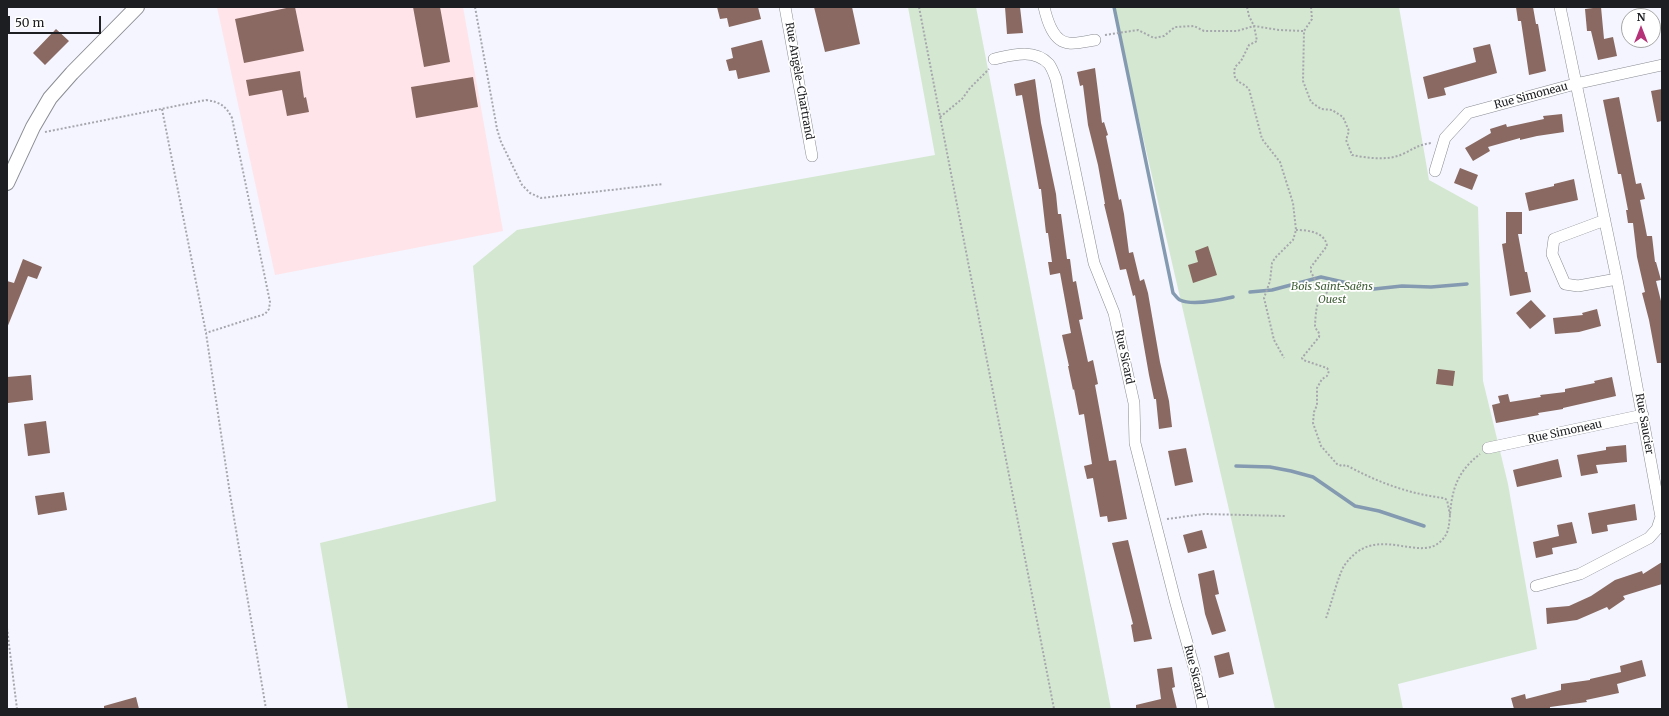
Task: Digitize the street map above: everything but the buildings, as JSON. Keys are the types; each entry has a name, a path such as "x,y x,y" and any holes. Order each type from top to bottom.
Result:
{"street":[{"path":"7,183 28,136 43,108 56,91 137,7"},
{"name":"Rue Angèle-Chartrand","path":"785,7 812,156"},
{"path":"1044,7 1046,18 1058,39 1069,43 1094,40"},
{"name":"Rue Saucier","path":"1536,586 1580,574 1649,538 1657,529 1661,517 1617,279 1560,7"},
{"name":"Rue Sicard","path":"994,59 1018,54 1037,55 1049,65 1056,79 1094,263 1114,313 1134,403 1135,443 1175,600 1195,671 1203,709"},
{"name":"Rue Simoneau","path":"1435,171 1445,138 1468,112 1575,84 1662,65"},
{"path":"1605,220 1554,239 1552,254 1565,284 1578,286 1617,279"},
{"name":"Rue Simoneau","path":"1488,448 1643,415"}],"path":[{"path":"475,7 497,129 501,142 522,185 530,194 541,198 663,184"},
{"path":"919,7 1054,709"},
{"path":"1247,7 1249,16 1254,26 1257,41 1249,45 1241,61 1234,67 1234,76 1236,81 1249,89 1262,140 1280,162 1293,203 1296,230 1293,240 1272,263 1270,281 1264,298 1274,340 1284,358"},
{"path":"1311,7 1312,19 1304,31 1303,81 1311,102 1320,109 1332,110 1343,117 1349,131 1346,140 1352,154 1373,158 1385,157 1402,154 1409,149 1425,144 1443,143"},
{"path":"1094,40 1105,35 1138,30 1154,38 1164,36 1175,27 1194,26 1204,31 1237,31 1254,26 1304,31"},
{"path":"940,117 962,98 975,82 992,66 994,59"},
{"path":"28,136 206,100 218,101 227,107 232,118 270,302 269,309 265,314 206,333"},
{"path":"162,109 206,333 230,494 266,709"},
{"path":"1296,230 1313,232 1323,238 1327,246 1311,267 1311,272 1318,285 1329,288 1325,297 1318,304 1315,324 1320,333 1319,337 1302,358 1303,360 1327,368 1329,371 1327,376 1322,379 1318,388 1317,405 1314,412 1313,423 1321,446 1337,464 1342,466 1346,465 1367,476 1398,488 1444,498 1446,500 1450,515"},
{"path":"1326,618 1344,566 1352,557 1373,545 1386,543 1423,549 1432,547 1441,541 1447,532 1458,476 1470,462 1488,448"},
{"path":"1154,520 1204,514 1285,516"},
{"path":"7,628 17,709"}],"shaded area":[{"path":"217,7 463,7 503,231 275,275"}],"green space":[{"path":"908,7 976,7 1111,709 348,709 320,543 496,501 473,266 517,230 935,155"},
{"name":"Bois Saint-Saëns Ouest","path":"1113,7 1399,7 1429,180 1478,207 1483,381 1508,484 1537,649 1398,684 1403,709 1275,709"}],"waterway":[{"path":"1114,7 1173,293 1177,298 1185,302 1206,302 1233,297"},
{"path":"1250,292 1272,290 1321,277 1374,289 1402,286 1431,287 1467,284"},
{"path":"1236,466 1270,467 1313,477 1355,506 1379,511 1424,526"}]}
